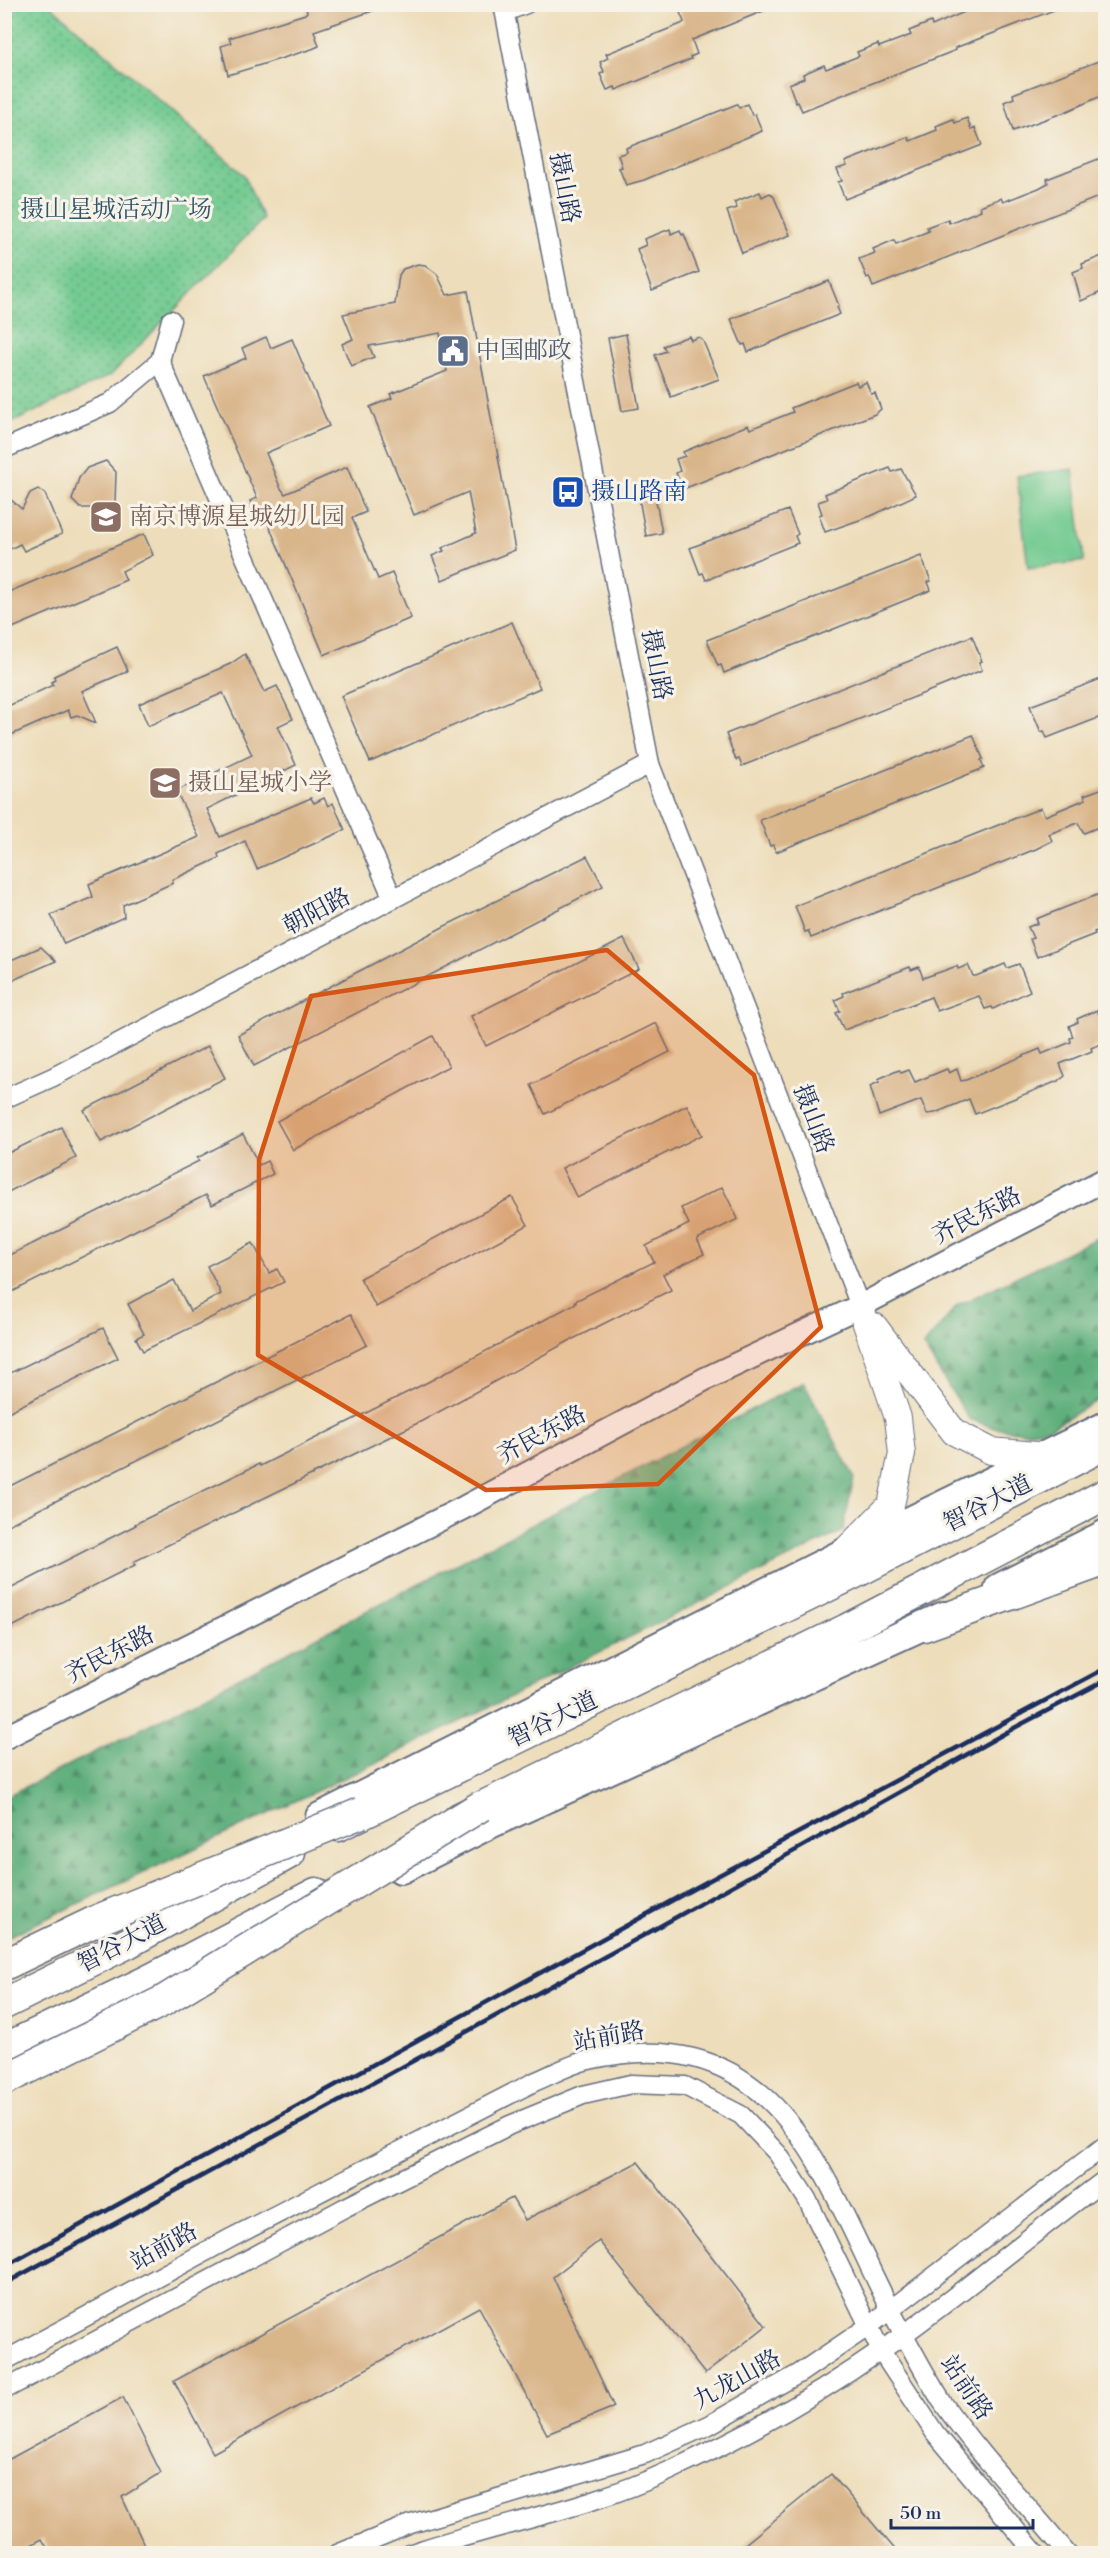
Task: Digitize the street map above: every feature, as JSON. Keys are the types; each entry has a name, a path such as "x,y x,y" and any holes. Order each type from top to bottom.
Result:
{"highway":[{"name":"智谷大道","path":"4,2004 128,1943 361,1814 853,1574 1106,1444"},
{"name":"智谷大道","path":"4,2049 149,1980 481,1806 847,1629 1106,1494"},
{"path":"924,1626 1106,1560"},
{"path":"4,2080 163,2001 481,1806"},
{"path":"4,1965 100,1919 361,1814"}],"main road":[{"path":"860,1306 954,1432 992,1451 1047,1456"},
{"path":"840,1555 891,1505 902,1454 898,1418 860,1306"},
{"name":"智谷大道","path":"4,1979 227,1863 840,1555 1106,1426"},
{"path":"4,2066 492,1823 924,1626 1106,1534"}],"street":[{"path":"504,8 526,4"},
{"name":"摄山路","path":"504,8 650,764 860,1306"},
{"path":"4,449 110,403 160,361 171,320"},
{"path":"160,361 393,899"},
{"name":"朝阳路","path":"4,1099 53,1077 650,764"},
{"name":"齐民东路","path":"4,1738 465,1507 705,1379 860,1306 1106,1179"},
{"name":"站前路","path":"4,2361 239,2233 534,2082 586,2060 645,2051 698,2059 744,2079 783,2111 814,2154 890,2310 943,2403 1068,2553"},
{"name":"站前路","path":"4,2390 344,2208 510,2125 583,2095 631,2084 684,2086 741,2115 778,2154 807,2199 881,2351 935,2433 1036,2553"},
{"name":"九龙山路","path":"338,2553 411,2524 645,2454 709,2425 800,2373 869,2326 1106,2145"},
{"name":"九龙山路","path":"409,2553 453,2538 543,2517 667,2472 786,2412 881,2351 1106,2179"}],"highlighted area":[{"path":"607,950 754,1075 821,1327 658,1484 486,1490 258,1355 259,1160 311,996"}],"green space":[{"name":"摄山星城活动广场","path":"5,5 50,5 244,175 263,219 111,375 5,426"},
{"path":"1073,469 1084,561 1028,568 1017,476"},
{"path":"1105,1234 1105,1396 1050,1428 1024,1432 995,1428 969,1419 923,1346 958,1305"},
{"path":"804,1382 854,1477 843,1531 393,1755 5,1938 5,1797 131,1734"}],"building":[{"path":"305,4 383,4 384,7 314,31 319,46 228,75 221,46 231,43 229,38 305,14 307,12"},
{"path":"693,4 778,5 692,40 697,54 690,57 691,59 616,90 615,87 607,90 600,74 604,72 600,62 608,58 606,54 681,24 684,22 679,10"},
{"path":"983,4 1067,5 802,111 798,102 796,103 789,84 804,78 803,74 824,65 826,69 859,56 857,52 878,44 879,47 911,35 909,31 931,22 932,26"},
{"path":"1106,58 1106,94 1013,131 1004,102 1014,98 1013,94"},
{"path":"737,104 739,108 747,104 752,115 755,114 762,131 644,180 626,185 619,168 622,167 618,155 627,152 626,148"},
{"path":"967,118 971,129 975,128 982,145 845,199 838,182 842,181 837,169 847,166 845,162 908,137 910,141 937,130 936,126 953,119 955,123"},
{"path":"1106,156 1106,194 873,287 869,277 867,278 859,259 875,253 873,249 894,240 896,244 929,231 927,227 948,219 949,223 981,210 980,206 1001,198 1003,202 1039,188 1048,183 1047,179"},
{"path":"760,192 762,197 770,193 774,197 790,235 742,253 727,211 737,208 734,202"},
{"path":"670,229 671,234 680,230 682,235 684,234 699,272 652,291 637,249 646,245 644,239"},
{"path":"1102,256 1106,265 1106,290 1081,301 1073,272 1083,268 1082,264"},
{"path":"418,264 425,265 437,274 447,295 468,291 515,550 442,580 432,556 444,551 442,548 476,533 468,492 414,515 370,407 392,398 390,394 447,371 440,333 369,346 374,357 351,366 342,344 353,339 343,314 395,304 399,275 403,269"},
{"path":"829,281 840,314 748,352 745,344 742,345 731,319"},
{"path":"626,334 639,408 622,411 608,338"},
{"path":"689,336 691,340 699,337 703,341 719,379 671,397 655,355 666,351 663,346"},
{"path":"266,337 271,348 292,339 329,426 266,453 280,487 285,494 347,467 366,512 352,518 378,579 392,573 411,618 324,655 264,514 257,517 250,501 257,498 204,376 246,358 242,348"},
{"path":"856,382 858,386 866,382 871,394 875,393 881,409 875,414 683,489 676,473 680,471 676,459 685,456 683,452 748,425 750,429 793,412 791,408"},
{"path":"106,461 116,472 115,503 94,511 93,508 80,508 72,500 79,478 87,468"},
{"path":"890,468 892,472 901,469 916,495 871,516 825,532 819,515 822,514 818,502 827,499 825,494"},
{"path":"653,485 662,533 646,536 637,488"},
{"path":"38,489 45,494 62,534 24,551 20,544 4,552 4,494 22,509 30,493"},
{"path":"788,510 798,534 795,536 798,543 706,580 703,573 700,574 690,548"},
{"path":"144,534 153,555 122,571 126,580 10,629 4,617 4,594"},
{"path":"921,556 931,581 928,582 931,590 724,673 721,665 718,666 707,640"},
{"path":"512,622 540,688 370,762 341,696"},
{"path":"972,636 982,661 979,662 982,670 742,766 739,759 736,760 726,734"},
{"path":"117,647 128,671 82,691 96,723 77,715 71,717 68,710 4,738 4,708 53,685 51,682 55,680 54,676"},
{"path":"245,654 264,692 277,686 293,719 278,726 296,765 207,809 220,837 311,798 314,803 324,798 328,806 333,803 345,830 257,869 245,841 218,854 219,858 172,880 173,883 123,905 124,917 64,944 51,915 93,897 89,884 199,837 176,791 252,755 223,693 148,726 139,704 230,664"},
{"path":"1106,677 1106,715 1047,738 1044,731 1041,732 1030,706"},
{"path":"973,735 983,759 981,760 984,768 776,852 773,845 770,846 760,820"},
{"path":"1106,787 1106,824 1084,833 1078,823 1049,834 1052,841 1036,849 811,938 808,931 805,932 795,906 1041,808 1045,816 1086,799 1084,795"},
{"path":"587,856 603,886 254,1066 238,1035 443,927"},
{"path":"1102,893 1106,902 1106,927 1094,932 1095,934 1037,957 1028,927 1038,923 1036,919"},
{"path":"624,939 639,969 486,1046 471,1016"},
{"path":"41,947 56,961 4,984 4,963"},
{"path":"1005,964 1007,968 1019,964 1030,991 993,1009 992,1007 985,1009 979,996 937,1011 931,997 844,1030 836,1013 840,1011 835,1000 844,996 843,993 910,967 911,970 919,967 923,978 957,966 958,969 968,965 973,976 976,976"},
{"path":"1097,1010 1099,1014 1106,1011 1106,1042 1091,1048 1092,1051 1060,1064 1065,1076 1058,1081 975,1114 969,1099 927,1114 921,1100 879,1116 870,1086 879,1082 878,1079 899,1070 901,1073 909,1070 915,1082 947,1069 949,1073 957,1069 961,1081 966,1080 1040,1049 1042,1054 1071,1042 1070,1038 1073,1037 1069,1026 1078,1022 1077,1019"},
{"path":"656,1023 670,1052 545,1114 531,1085"},
{"path":"433,1036 449,1066 293,1150 277,1121"},
{"path":"208,1046 225,1078 101,1142 84,1110"},
{"path":"687,1105 702,1135 577,1198 562,1168"},
{"path":"61,1127 76,1158 4,1194 4,1155"},
{"path":"243,1134 259,1165 267,1161 273,1174 212,1205 206,1195 4,1296 4,1258 199,1161 197,1158"},
{"path":"722,1187 738,1219 697,1239 704,1254 663,1274 671,1290 569,1341 422,1421 133,1562 135,1565 4,1631 4,1592 135,1524 259,1464 260,1466 428,1382 576,1303 575,1301 654,1262 646,1246 689,1224 681,1208"},
{"path":"512,1197 528,1225 376,1307 360,1278"},
{"path":"253,1243 269,1273 277,1269 284,1282 143,1351 136,1338 144,1334 128,1304 174,1280 190,1311 221,1294 207,1266"},
{"path":"351,1314 367,1345 4,1527 4,1489"},
{"path":"103,1328 118,1358 4,1414 4,1376"},
{"path":"638,2162 766,2326 705,2374 599,2241 553,2277 614,2407 547,2434 479,2307 213,2453 174,2381 512,2198 525,2220"},
{"path":"123,2397 161,2473 122,2497 148,2553 50,2553 42,2539 16,2553 4,2553 4,2462"},
{"path":"831,2474 898,2553 734,2553"}],"railway":[{"path":"4,2267 693,1889 1106,1668"},
{"path":"4,2284 646,1934 1016,1727 1106,1680"}],"place":[{"name":"中国邮政","path":"453,351"},
{"name":"摄山路南","path":"568,492"},
{"name":"南京博源星城幼儿园","path":"106,517"},
{"name":"摄山星城小学","path":"165,783"}]}
